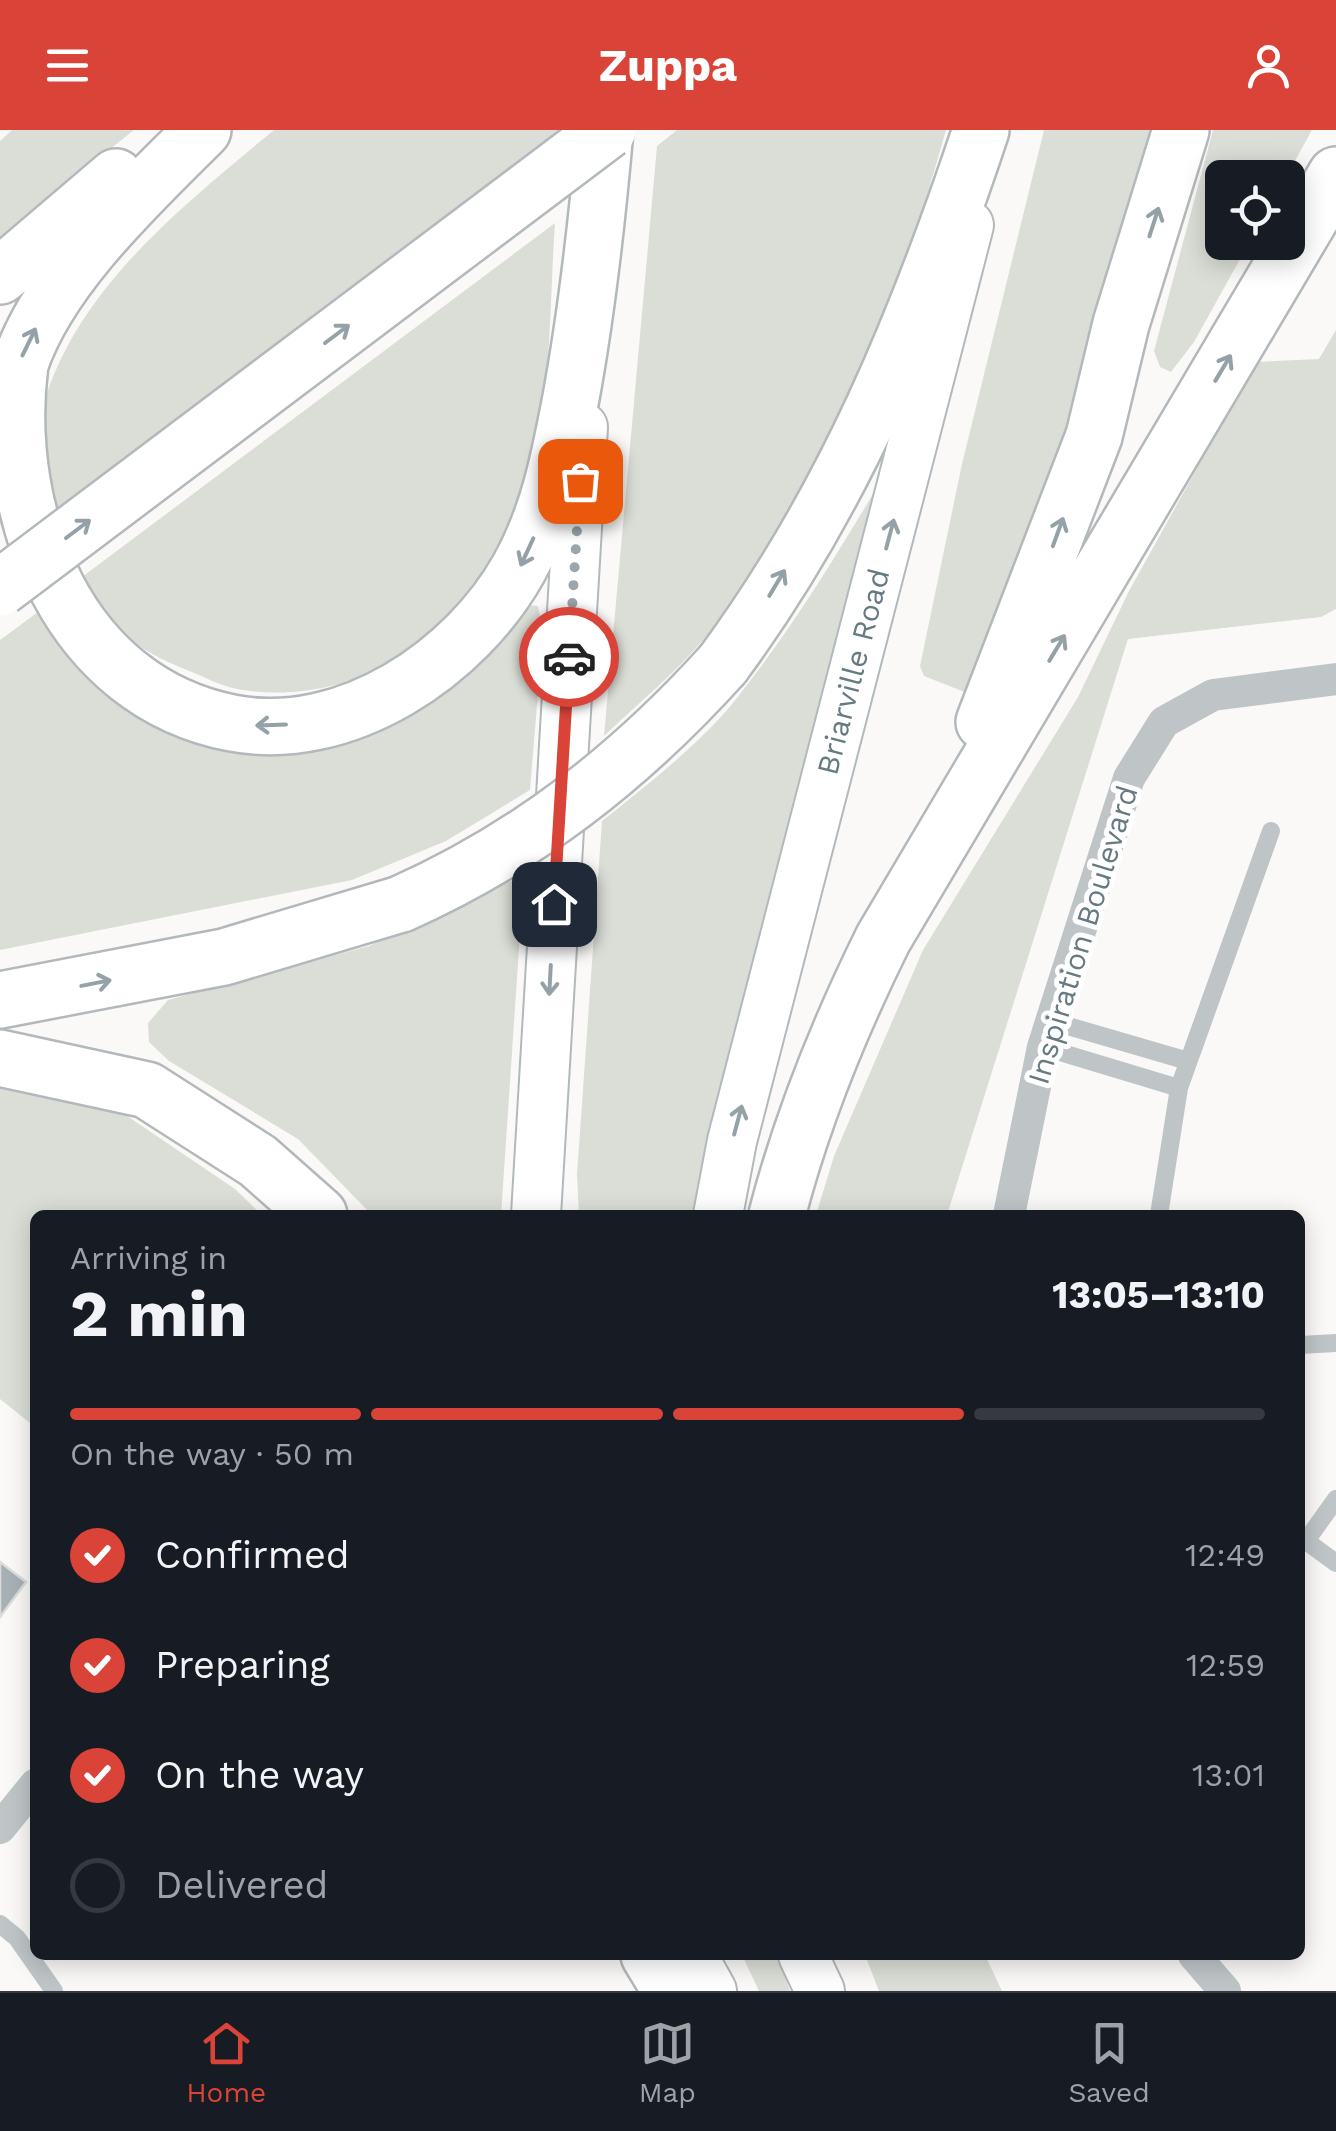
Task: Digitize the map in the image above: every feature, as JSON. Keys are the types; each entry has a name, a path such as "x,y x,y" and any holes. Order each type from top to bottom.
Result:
{"highway":[{"path":"0,276 121,173 182,130"},
{"path":"202,130 92,245 37,328 21,360 4,428 10,506 41,584 79,637 131,681 169,703 233,723 264,726 342,714 421,674 482,624 519,568 555,480 591,288 606,130"},
{"path":"0,588 606,130"},
{"path":"0,1000 224,957 401,904 458,878 582,798 634,756 723,664 773,591 859,440 930,283 981,130"},
{"path":"937,852 1094,436 1121,324 1180,130"},
{"path":"779,1210 814,1096 846,1013 883,939 1336,175"},
{"path":"0,1058 147,1090 258,1161 313,1210"},
{"path":"653,1960 672,1991"}],"main road":[{"name":"Briarville Road","path":"719,1210 732,1142 994,130"},
{"path":"536,1210 591,288"},
{"path":"695,1960 712,1991"},
{"path":"806,1960 820,1991"}],"street":[{"name":"Inspiration Boulevard","path":"1010,1210 1047,1034 1129,778 1164,722 1213,695 1336,679"},
{"path":"0,1828 30,1791"},
{"path":"1198,1960 1226,1991"}],"lane":[{"path":"1160,1210 1179,1088 1270,830"},
{"path":"1047,1034 1188,1061"},
{"path":"1047,1034 1179,1088"},
{"path":"1305,1345 1336,1343"},
{"path":"1336,1499 1306,1541 1336,1564"},
{"path":"0,1924 17,1938 30,1957"},
{"path":"32,1960 54,1991"}],"shaded area":[{"path":"12,130 134,130 0,237 0,141"},
{"path":"274,130 562,130 43,520 37,432 54,376 75,333 101,294 166,223"},
{"path":"677,130 946,130 882,324 826,450 793,510 757,568 705,638 604,736 657,146"},
{"path":"1044,130 1161,130 1080,420 967,693 924,676 920,666 962,464"},
{"path":"1213,130 1312,130 1295,160 1205,160 1205,260 1240,260 1194,342 1171,372 1160,367 1154,351"},
{"path":"555,223 542,419 526,494 513,531 493,569 468,603 437,633 402,657 363,676 322,688 280,693 231,688 169,663 124,635 99,610 78,580"},
{"path":"1336,330 1336,609 1321,617 1128,639 949,1210 818,1210 834,1156 923,950 1078,697 1129,591 1256,362 1319,359"},
{"path":"882,479 702,1210 579,1210 577,1174 602,821 687,751 718,720 754,676 830,565"},
{"path":"528,605 538,606 543,632 530,790 446,841 352,880 0,950 0,640 38,612 88,671 352,736 436,699 487,654"},
{"path":"524,875 501,1210 367,1210 298,1139 169,1061 149,1042 148,1023 168,1000 369,946"},
{"path":"0,1086 111,1105 235,1189 257,1210 30,1210 30,1423 0,1399"},
{"path":"744,1960 779,1960 790,1991 759,1991"},
{"path":"867,1960 987,1960 1002,1991 879,1991"}],"building":[{"path":"0,1562 26,1582 0,1617"}],"way so far":[{"path":"569,657 580,481"}],"route":[{"path":"554,904 569,657"}]}
